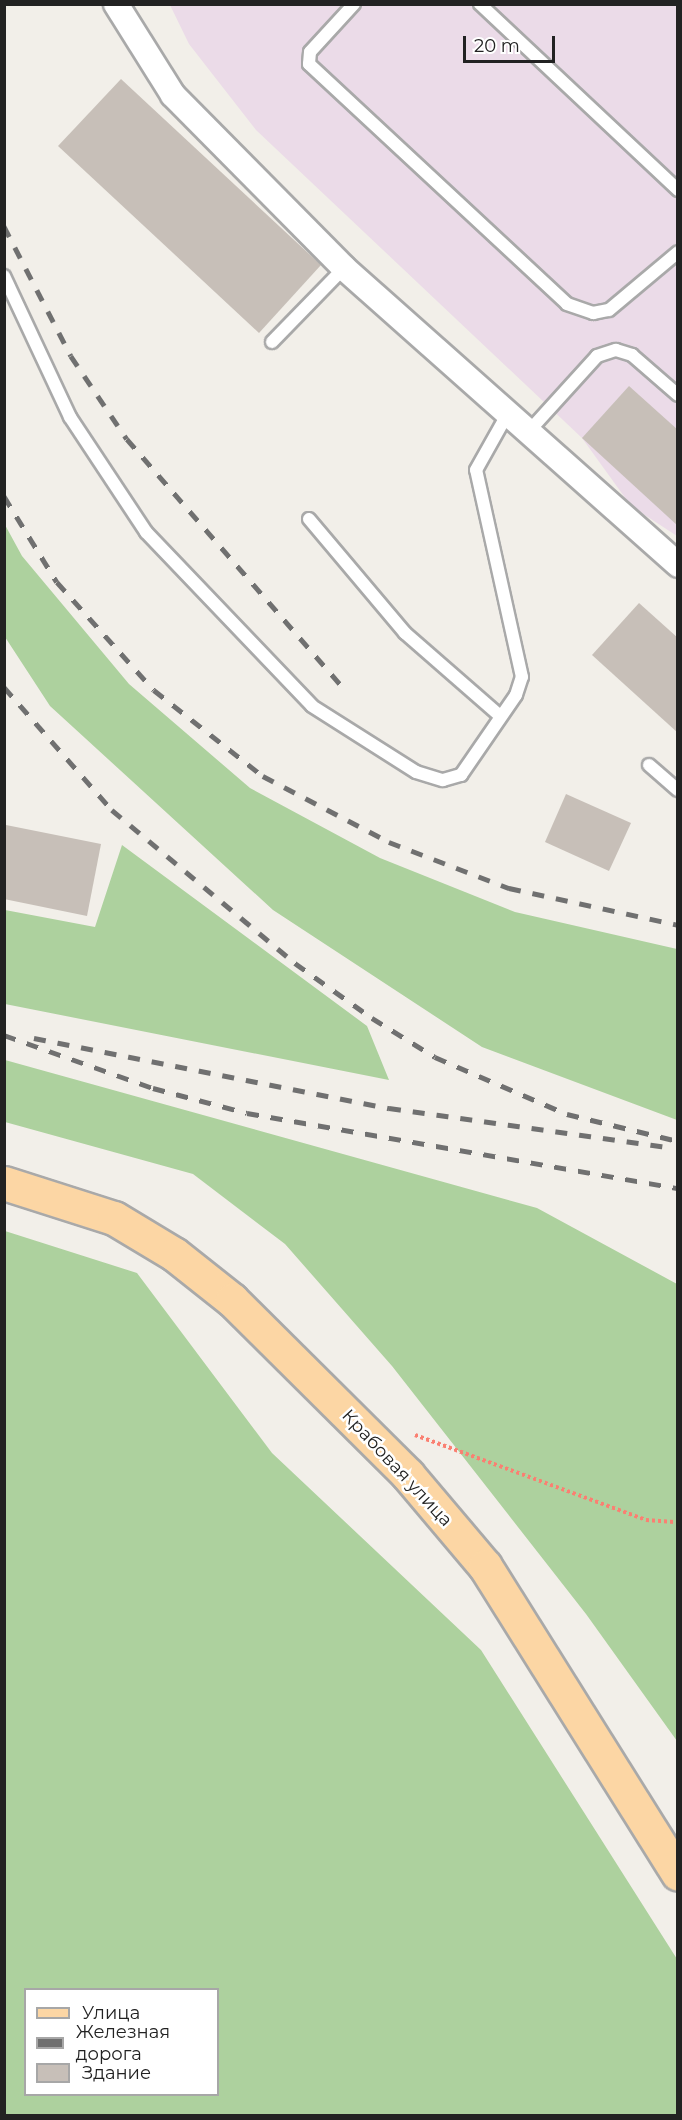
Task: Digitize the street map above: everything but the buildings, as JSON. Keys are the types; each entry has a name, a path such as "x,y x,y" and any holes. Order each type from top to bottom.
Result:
{"main road":[{"name":"Крабовая улица","path":"4,1184 114,1218 174,1254 232,1300 408,1475 485,1566 678,1874"}],"street":[{"path":"116,4 173,95 344,268 530,430 678,565"}],"lane":[{"path":"354,4 310,52 309,64 567,304 593,313 609,310 678,252"},
{"path":"480,4 678,190"},
{"path":"272,342 344,268"},
{"path":"4,276 70,417 146,532 312,706 416,772 443,780 461,775 516,696 522,677 476,470 508,413"},
{"path":"530,430 597,356 616,350 632,355 678,395"},
{"path":"309,519 405,633 500,716"},
{"path":"649,765 678,790"}],"path":[{"path":"402,1430 646,1520 678,1522"}],"shaded area":[{"path":"170,5 677,5 677,536 631,506 582,438 256,130 189,44"}],"green space":[{"path":"4,523 22,556 129,684 250,788 380,858 515,912 677,949 677,1120 482,1047 273,910 50,706 5,637"},
{"path":"122,845 367,1026 389,1080 5,1004 5,910 95,927"},
{"path":"5,1060 537,1208 677,1284 677,1741 586,1614 392,1366 285,1244 193,1174 5,1122"},
{"path":"5,1231 137,1273 272,1453 481,1650 677,1959 677,2115 5,2115"}],"railway":[{"path":"4,226 71,356 127,439 344,689"},
{"path":"4,496 57,582 154,690 263,776 389,842 509,888 678,925"},
{"path":"4,687 112,810 295,963 372,1018 435,1057 567,1114 678,1141"},
{"path":"4,1035 153,1088 247,1113 678,1188"},
{"path":"34,1038 389,1108 672,1148"}]}
